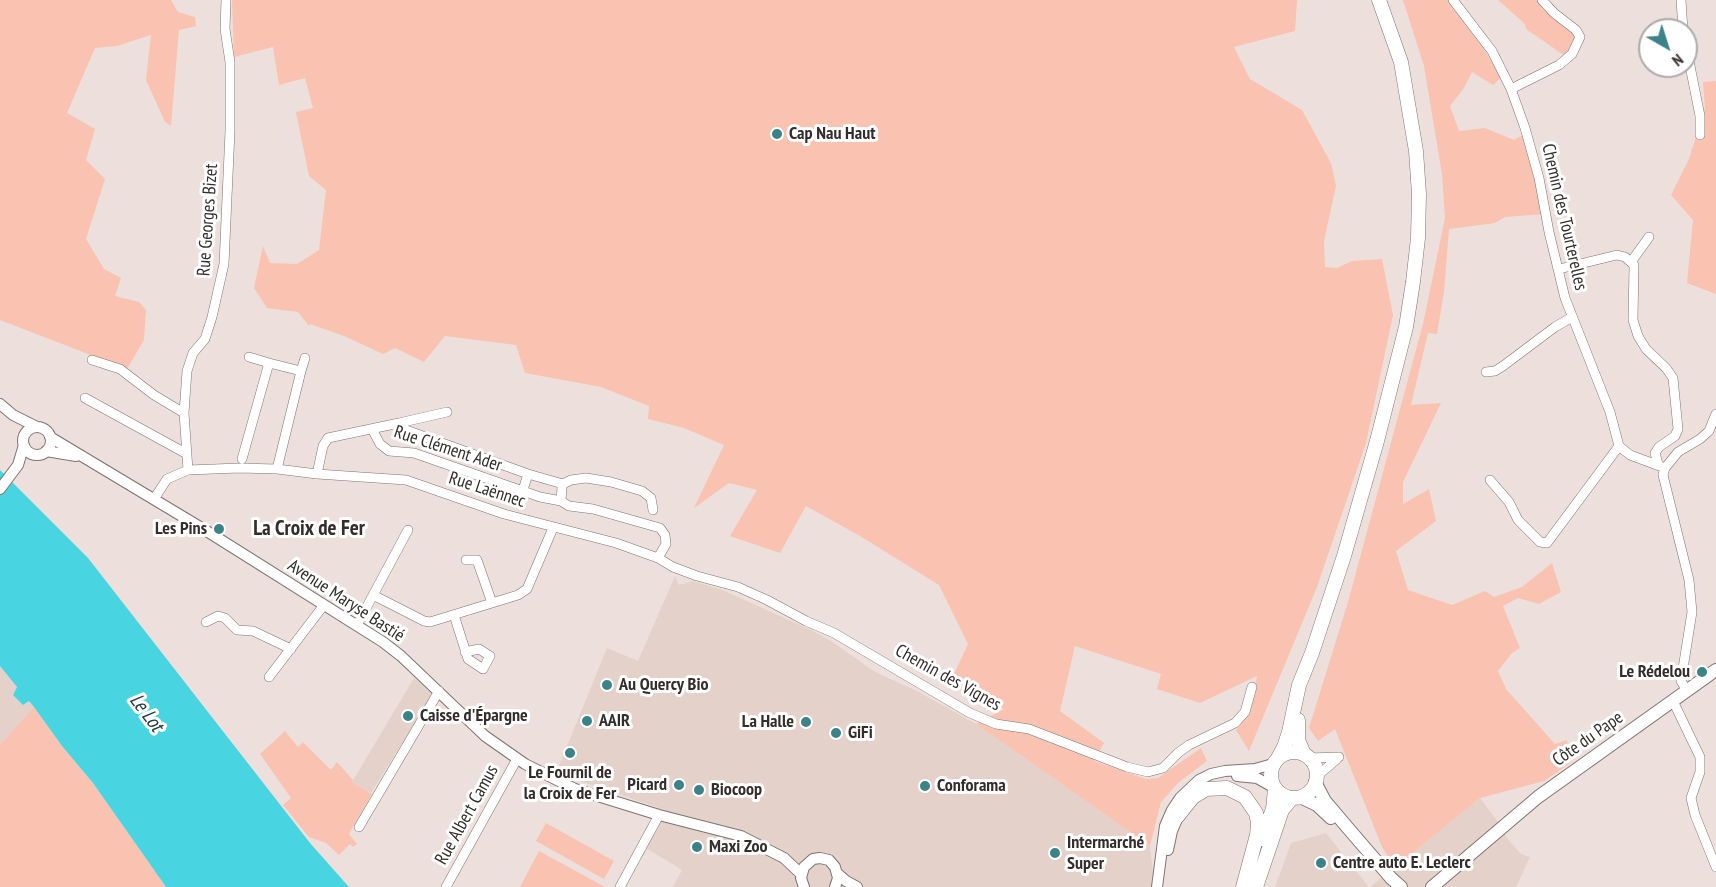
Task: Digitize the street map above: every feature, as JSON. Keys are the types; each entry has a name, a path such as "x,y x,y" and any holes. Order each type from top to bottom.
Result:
{"main road":[{"path":"1379,0 1401,62 1410,106 1419,194 1418,238 1406,327 1394,379 1323,640 1305,684 1299,709 1298,740 1315,767 1316,779 1326,801 1401,887"},
{"path":"1245,887 1272,809 1274,788 1271,779 1276,761 1284,747 1299,685 1344,556"},
{"name":"Côte du Pape","path":"1432,887 1538,797 1716,670"},
{"path":"1276,761 1292,752 1306,756"},
{"path":"1256,887 1282,810 1296,798 1306,794 1316,779"},
{"path":"1177,817 1193,797 1206,789 1227,788 1245,797 1256,813 1258,823 1245,887"},
{"path":"1274,788 1284,796 1317,805 1326,812 1390,887"},
{"name":"Côte du Pape","path":"1443,887 1485,842"}],"street":[{"name":"Rue Georges Bizet","path":"188,470 184,413 189,362 193,353 205,339 224,264 230,130 230,62 225,28 226,0"},
{"name":"Chemin des Tourterelles","path":"1454,0 1492,51 1511,89 1539,178 1549,232 1572,317 1610,412 1619,447"},
{"path":"1511,89 1558,65 1572,54 1580,37 1576,30 1554,13 1542,0"},
{"path":"1681,0 1682,18"},
{"path":"1692,78 1700,116 1700,135"},
{"path":"1631,262 1649,237"},
{"path":"1559,269 1617,255 1631,262 1634,265 1633,320 1638,336 1646,349 1673,378 1678,429 1675,436 1659,447 1655,453 1662,466 1690,589 1692,612 1681,681 1687,691"},
{"path":"1486,372 1495,371 1503,366 1572,317"},
{"path":"249,357 302,371"},
{"path":"277,469 305,358"},
{"path":"92,360 120,369 154,395 184,413"},
{"path":"242,459 269,363"},
{"path":"85,398 187,454"},
{"path":"0,404 13,415 24,453"},
{"path":"317,474 323,446 328,438 447,412"},
{"path":"1662,466 1709,431 1716,414"},
{"name":"Avenue Maryse Bastié","path":"13,415 44,429 50,437 80,456 154,499 357,625 401,656 485,736 517,759 575,789 658,815 741,836 804,869 813,859 824,859 832,863 838,874 846,881 857,887"},
{"path":"399,423 406,430 528,474 563,484 571,480 586,478 642,491 651,498 653,510"},
{"path":"0,489 24,453 28,430 37,427"},
{"name":"Rue Clément Ader","path":"372,429 380,444 389,451 414,453 540,497 561,501 569,506 593,509 660,528 666,543 658,558"},
{"path":"24,453 46,451 50,444 50,437"},
{"path":"1490,480 1509,502 1518,520 1540,542 1547,543 1619,447 1630,455 1662,466"},
{"name":"Avenue Maryse Bastié","path":"46,451 80,456"},
{"name":"Rue Laënnec","path":"154,499 167,480 188,470 277,469 406,480 504,514 616,543 658,558 673,567 697,576 738,587 806,621"},
{"path":"523,490 528,474"},
{"path":"561,501 563,484"},
{"path":"373,595 423,621 430,622 518,595 527,589 554,528"},
{"path":"357,625 408,530"},
{"path":"466,560 477,560 492,603"},
{"path":"269,677 324,606"},
{"path":"454,615 465,652"},
{"path":"206,622 218,616 225,618 237,630 253,631 291,649"},
{"name":"Chemin des Vignes","path":"806,621 834,633 970,713 996,724 1029,729 1127,767 1148,772 1163,768 1189,745 1235,723 1245,712 1252,687"},
{"path":"359,827 439,692"},
{"path":"1673,701 1700,757 1700,772 1691,798 1695,815 1716,867"},
{"path":"1306,756 1339,757 1316,779"},
{"name":"Rue Albert Camus","path":"446,887 517,759"},
{"path":"1157,887 1165,826 1180,798 1194,784 1211,774 1255,770 1276,761"},
{"path":"1164,887 1169,846 1177,817 1193,794 1218,779 1232,776 1257,778 1274,788"},
{"path":"620,887 658,815"},
{"path":"804,869 804,887"},
{"path":"836,887 838,874"}],"shaded area":[{"path":"0,0 171,0 178,12 195,17 196,26 179,30 171,126 165,122 146,80 151,35 117,46 95,48 67,113 95,129 86,160 105,179 86,239 104,269 121,278 115,296 139,302 146,310 144,340 127,369 0,320"},
{"path":"232,0 1297,0 1295,31 1234,47 1250,79 1302,110 1331,163 1336,186 1324,241 1325,267 1337,268 1352,261 1382,259 1393,315 1366,443 1317,587 1249,751 1236,730 1251,711 1257,676 1200,703 1157,689 1161,674 1075,646 1060,711 1104,743 1094,761 1146,779 1158,778 1201,748 1207,761 1179,782 1161,802 1150,846 976,724 1004,709 954,674 968,644 939,585 806,506 780,553 730,536 757,490 729,483 694,508 724,445 684,428 648,419 649,406 601,387 525,373 516,345 445,336 424,362 395,348 383,354 344,336 310,324 309,326 298,312 267,308 254,288 263,246 270,263 297,264 319,250 326,190 309,176 296,112 313,108 305,78 279,85 273,47 234,57"},
{"path":"1403,0 1449,0 1481,44 1501,78 1493,85 1472,72 1464,88 1450,106 1459,131 1485,128 1514,140 1523,135 1544,214 1505,217 1495,223 1449,229 1444,292 1437,334 1428,333 1411,405 1441,403 1403,482 1403,504 1429,489 1436,521 1396,551 1408,590 1452,605 1485,591 1494,597 1522,587 1552,563 1561,592 1539,604 1518,598 1503,606 1520,648 1512,653 1498,671 1506,689 1555,744 1567,740 1570,763 1544,781 1480,798 1395,867 1382,847 1335,729 1318,741 1309,728 1348,602 1423,324 1445,218 1442,174 1424,66"},
{"path":"1498,0 1537,0 1542,9 1575,35 1571,51 1565,56 1526,29 1525,24"},
{"path":"1716,81 1716,294 1687,283 1693,220 1671,195 1689,159 1705,108 1703,82"},
{"path":"675,576 679,585 693,581 720,589 809,629 831,641 875,672 917,691 976,724 1150,846 1154,882 1163,887 673,887 682,870 646,848 659,827 659,808 556,773 607,648 638,661"},
{"path":"0,666 17,687 13,695 23,705 29,700 34,707 0,745"},
{"path":"414,678 433,694 371,793 352,782"},
{"path":"34,707 93,783 166,887 0,887 0,745"},
{"path":"285,731 298,747 303,742 331,770 337,762 353,780 352,782 372,794 349,834 357,844 353,847 350,844 339,855 326,843 309,837 283,805 291,798 260,754"},
{"path":"1480,798 1507,838 1521,854 1530,857 1516,887 1370,887"},
{"path":"546,823 614,861 604,879 536,841"},
{"path":"1326,833 1369,887 1275,887 1291,843"},
{"path":"539,851 605,887 520,887"}],"water":[{"name":"Le Lot","path":"0,470 88,558 310,843 349,887 166,887 93,783 34,707 29,701 23,705 13,695 17,687 0,666"}],"place":[{"name":"Cap Nau Haut","path":"777,134"},
{"name":"Les Pins","path":"219,529"},
{"name":"Le Rédelou","path":"1702,672"},
{"name":"Au Quercy Bio","path":"607,685"},
{"name":"Caisse d'Épargne","path":"408,716"},
{"name":"AAIR","path":"587,721"},
{"name":"La Halle","path":"806,722"},
{"name":"GiFi","path":"836,733"},
{"name":"Le Fournil de la Croix de Fer","path":"570,753"},
{"name":"Picard","path":"679,785"},
{"name":"Conforama","path":"925,786"},
{"name":"Biocoop","path":"699,790"},
{"name":"Maxi Zoo","path":"697,847"},
{"name":"Intermarché Super","path":"1055,853"},
{"name":"Centre auto E. Leclerc","path":"1321,863"}],"district":[{"name":"La Croix de Fer","path":"309,529"}]}
